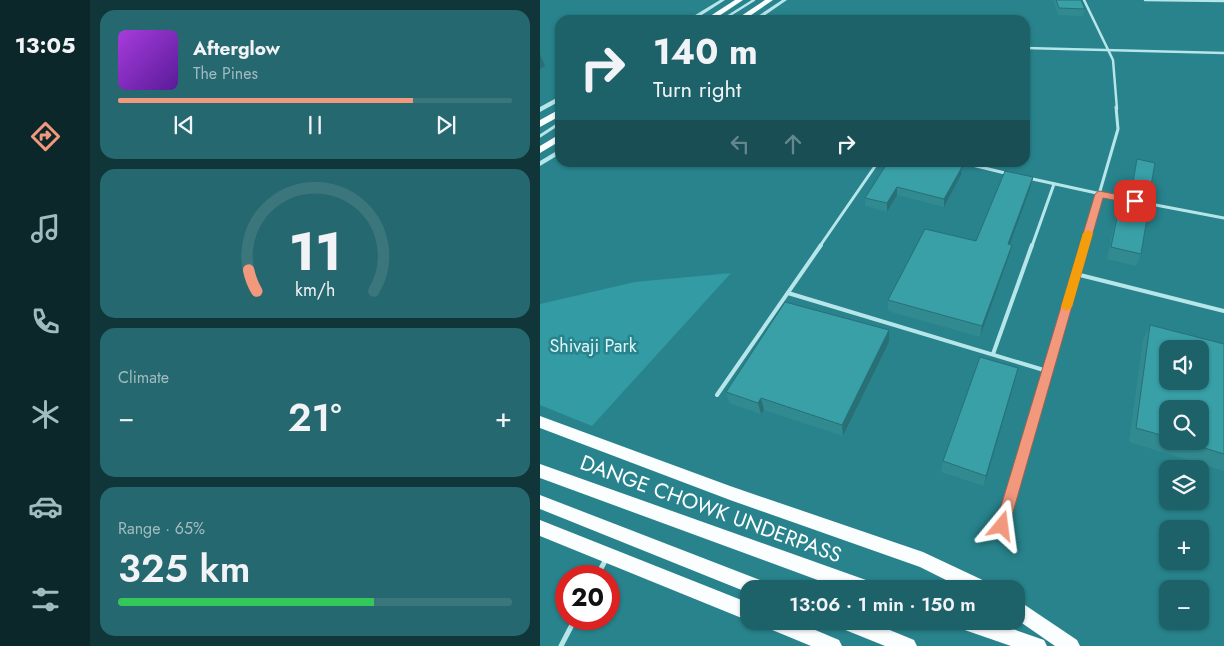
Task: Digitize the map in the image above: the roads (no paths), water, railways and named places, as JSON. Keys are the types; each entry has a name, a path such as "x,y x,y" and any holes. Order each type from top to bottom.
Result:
{"main road":[{"path":"716,15 740,0"},
{"path":"747,15 770,0"},
{"path":"540,124 555,115"},
{"path":"540,150 555,140"},
{"path":"540,422 923,560 964,580"},
{"name":"DANGE CHOWK UNDERPASS","path":"540,471 841,580"},
{"path":"540,502 740,581"},
{"path":"540,528 740,608"},
{"path":"1025,614 1072,646"},
{"path":"793,630 833,646"},
{"path":"867,630 908,646"},
{"path":"989,630 1038,646"}],"street":[{"path":"698,15 723,0"},
{"path":"763,15 785,0"},
{"path":"540,110 555,101"},
{"path":"540,164 555,154"}],"lane":[{"path":"730,15 754,0"},
{"path":"1002,526 1119,122 1114,65 1084,0"},
{"path":"1145,0 1224,1"},
{"path":"1030,48 1224,53"},
{"path":"540,136 555,126"},
{"path":"717,395 875,167"},
{"path":"982,167 1016,175"},
{"path":"1026,178 1128,200"},
{"path":"993,354 1054,184"},
{"path":"1138,202 1224,218"},
{"path":"1076,274 1224,311"},
{"path":"788,293 1048,371"},
{"path":"603,565 608,555"},
{"path":"561,646 569,630"}],"park label":[{"name":"Shivaji Park","path":"593,346"}]}
